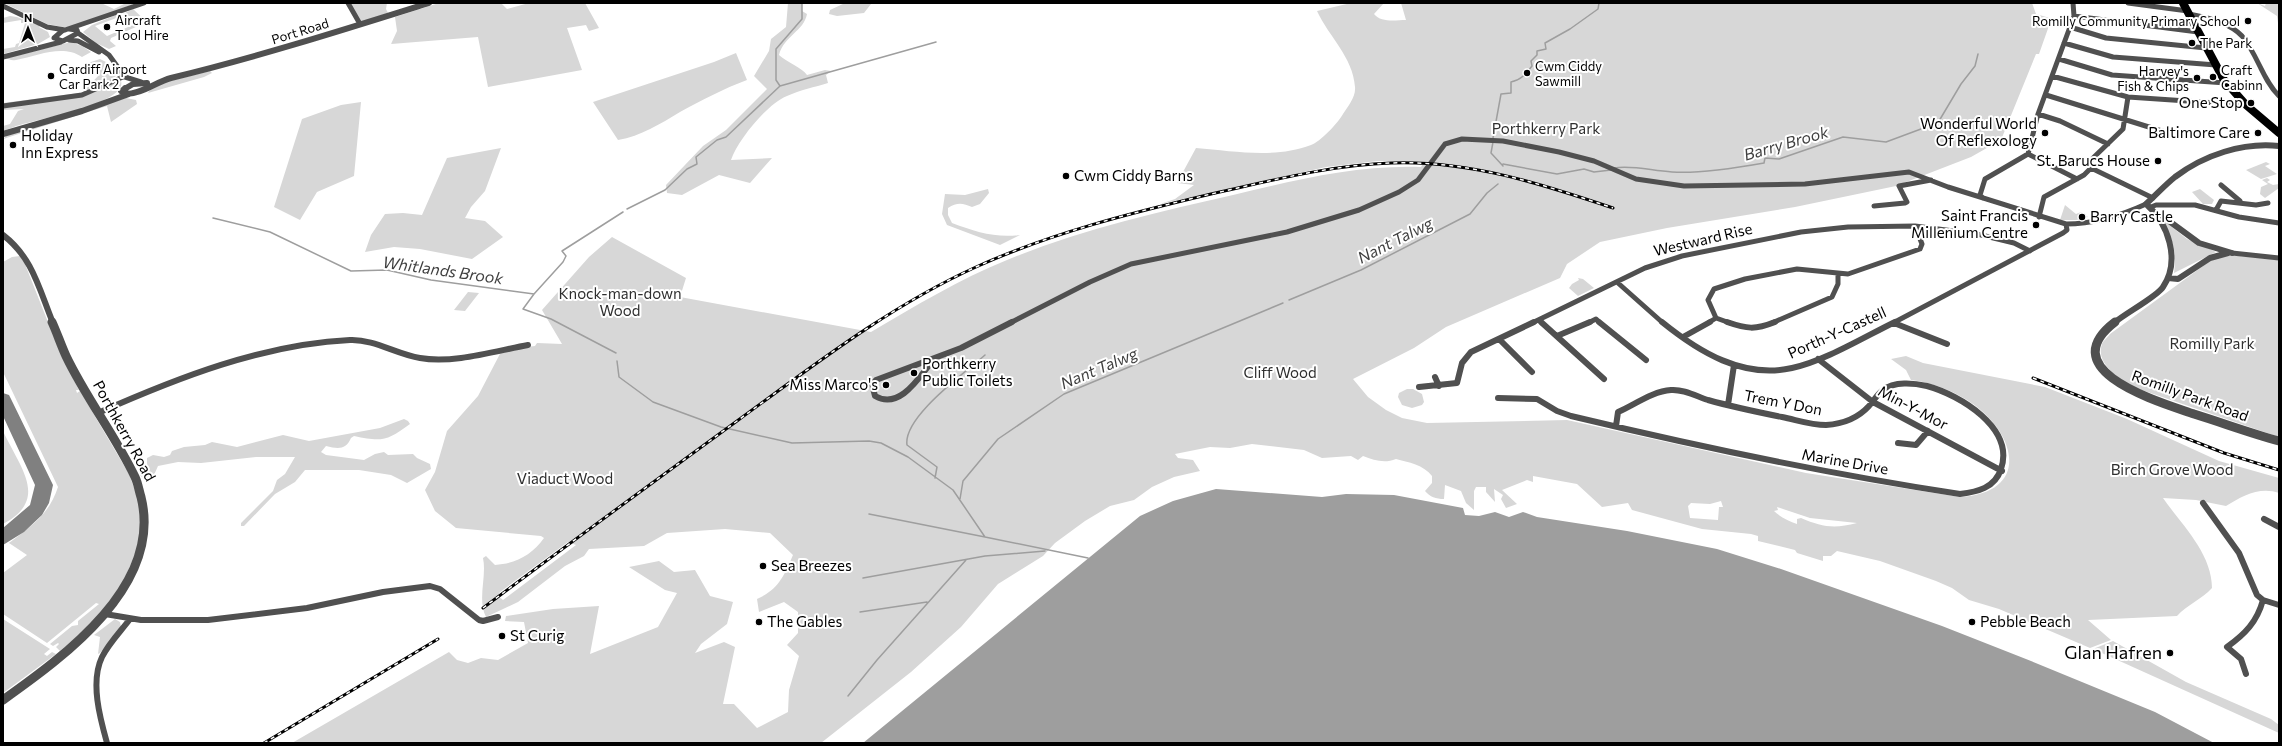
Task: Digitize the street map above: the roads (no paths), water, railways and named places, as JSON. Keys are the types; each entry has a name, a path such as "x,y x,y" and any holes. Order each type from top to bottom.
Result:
{"main road":[{"path":"2183,3 2226,84 2246,105 2279,133"}],"street":[{"path":"55,36 67,30 144,3"},
{"path":"348,3 360,24"},
{"name":"Port Road","path":"143,84 233,64 429,3"},
{"path":"1982,198 1980,195 1985,179 2028,154 2038,114 2046,96 2074,16 2073,3"},
{"path":"2128,3 2189,12 2203,16 2240,34 2267,84 2279,96"},
{"path":"3,6 48,27 78,33 103,50 114,61 114,64"},
{"path":"2074,16 2198,32"},
{"path":"48,27 55,36 56,40 64,41 78,33 90,23"},
{"path":"2070,27 2106,38 2206,48"},
{"path":"3,57 64,41 74,40 86,45 114,64 125,76 143,84"},
{"path":"2064,43 2113,57 2216,65"},
{"path":"2059,59 2112,75 2226,84"},
{"path":"125,76 123,79 127,90"},
{"path":"3,106 82,95 125,76"},
{"path":"2052,76 2128,97 2246,105"},
{"path":"127,90 139,92 143,84"},
{"path":"3,134 82,111 143,84"},
{"path":"2046,96 2165,132"},
{"path":"2091,168 2089,163 2124,129 2128,97"},
{"path":"2038,114 2060,121 2108,144"},
{"path":"934,359 924,370 919,382 902,396 882,400 875,396 872,384 876,380 934,359 1000,329 1090,282 1131,264 1247,242 1312,225 1359,210 1399,192 1418,180 1445,144 1462,139 1497,140 1583,157 1636,179 1684,186 1805,184 1902,172 1916,173 1931,180 1982,198 2039,217 2066,224 2082,224 2148,205 2195,205 2239,217 2279,223"},
{"path":"2148,205 2174,177 2214,157 2236,149 2278,145"},
{"path":"2028,154 2077,179"},
{"path":"2039,217 2044,197 2077,179 2091,168"},
{"path":"2091,168 2096,169 2153,198"},
{"path":"1874,206 1905,203 1907,202 1899,186 1931,180"},
{"path":"2221,185 2240,202"},
{"path":"2216,210 2221,201 2256,205 2268,204"},
{"name":"Romilly Park Road","path":"2148,205 2164,227 2172,251 2172,264 2163,288 2101,335 2095,352 2102,369 2121,386 2136,394 2279,441"},
{"name":"Romilly Park Road","path":"2156,214 2164,216 2190,238 2200,243 2232,253 2279,258"},
{"name":"Porth-Y-Castell","path":"1618,283 1683,337 1706,353 1734,365 1767,370 1782,370 1818,359 1894,323 2063,233 2066,230 2066,224"},
{"path":"1838,276 1838,284 1832,297 1766,326 1745,328 1716,318 1708,300 1714,289 1720,286 1799,269 1813,270 1838,276 1920,249 1922,244 1916,226"},
{"name":"Westward Rise","path":"1419,387 1452,385 1459,381 1464,358 1471,352 1618,283 1645,268 1663,261 1801,232 1848,227 1916,226 1977,234 2014,243 2030,251"},
{"name":"Porthkerry Road","path":"3,235 16,245 27,259 66,356 136,478 144,498 146,514 145,536 137,560 123,587 105,614 61,658 3,700"},
{"name":"Romilly Park Road","path":"2168,278 2178,279 2210,258 2232,253"},
{"path":"1683,337 1716,318"},
{"path":"1557,336 1596,319 1646,360"},
{"path":"1539,320 1604,378"},
{"path":"1894,323 1947,344"},
{"path":"1499,339 1532,372"},
{"path":"98,413 148,390 197,372 290,347 352,340 372,343 420,358 447,359 528,345"},
{"name":"Min-Y-Mor","path":"1818,359 1849,386 1873,402 2002,471"},
{"name":"Trem Y Don","path":"1728,405 1734,365"},
{"path":"1435,378 1438,386"},
{"path":"1873,402 1878,392 1896,384 1926,386 1948,393 1974,409 1995,432 2004,452 2005,462 2002,471"},
{"name":"Trem Y Don","path":"1616,426 1618,412 1665,391 1680,391 1728,405 1822,425 1838,424 1853,420 1873,402"},
{"name":"Marine Drive","path":"1498,398 1537,399 1557,411 1680,442 1806,469 1960,494 1983,489 1996,481 2002,471"},
{"path":"1898,443 1916,445 1928,431"},
{"path":"2203,503 2239,553 2257,595 2262,600 2279,606"},
{"path":"2264,519 2279,527"},
{"path":"105,614 130,618 198,621 307,608 383,592 430,586 440,589 479,620 483,621 498,617"},
{"path":"2246,674 2241,658 2227,647 2253,626 2258,618 2262,600"},
{"path":"108,743 100,701 99,669 106,651 130,618"}],"waterway":[{"path":"780,86 776,80 776,49 802,19 802,3"},
{"name":"Nant Talwg","path":"1493,138 1501,94 1511,93 1511,82 1528,72 1532,66 1531,61 1537,55 1537,51 1546,49 1545,43 1570,29 1598,9 1599,3"},
{"path":"780,86 936,42"},
{"name":"Barry Brook","path":"1614,168 1629,167 1683,172 1718,170 1764,163 1765,158 1779,159 1843,137 1886,142 1929,126 1943,127 1939,121 1961,84 1975,66 1978,54"},
{"path":"627,209 665,190 687,169 697,164 696,157 717,140 726,137 780,86"},
{"name":"Nant Talwg","path":"1493,142 1491,153 1503,166"},
{"name":"Barry Brook","path":"1503,164 1557,174 1584,169 1594,172 1611,170"},
{"name":"Nant Talwg","path":"1289,300 1361,270 1470,214 1487,193 1498,184"},
{"path":"534,294 563,262 566,256 562,251 623,212"},
{"name":"Whitlands Brook","path":"213,218 270,232 351,271 387,270 431,280 534,294"},
{"name":"Whitlands Brook","path":"534,294 523,309 551,319 616,353"},
{"name":"Nant Talwg","path":"960,499 963,481 998,439 1064,394 1283,303"},
{"path":"935,477 937,467 907,445 908,434 915,422 937,396 985,355"},
{"name":"Whitlands Brook","path":"617,361 619,377 653,402 721,427 792,443 869,441 881,443 908,457 935,477"},
{"name":"Whitlands Brook","path":"935,477 953,490 985,537"},
{"path":"869,514 985,537"},
{"name":"Whitlands Brook","path":"985,537 1088,558"},
{"path":"863,578 985,556 1045,551"},
{"path":"848,696 877,660 966,560"},
{"path":"860,612 927,602"}],"railway":[{"path":"483,608 795,379 883,318 913,300 976,267 1033,244 1121,216 1211,194 1300,174 1368,164 1420,163 1448,165 1504,175 1559,190 1613,208"},
{"path":"2033,378 2224,453 2279,470"},
{"path":"264,743 438,639"}],"place":[{"name":"Romilly Community Primary School","path":"2248,21"},
{"name":"Aircraft Tool Hire","path":"107,27"},
{"name":"The Park","path":"2192,43"},
{"name":"Cwm Ciddy Sawmill","path":"1527,73"},
{"name":"Cardiff Airport Car Park 2","path":"51,76"},
{"name":"Craft Cabinn","path":"2213,77"},
{"name":"Harvey's Fish & Chips","path":"2197,78"},
{"name":"One Stop","path":"2251,103"},
{"name":"Wonderful World Of Reflexology","path":"2045,133"},
{"name":"Baltimore Care","path":"2258,133"},
{"name":"Holiday Inn Express","path":"13,145"},
{"name":"St. Barucs House","path":"2158,161"},
{"name":"Cwm Ciddy Barns","path":"1066,176"},
{"name":"Barry Castle","path":"2082,217"},
{"name":"Saint Francis Millenium Centre","path":"2036,225"},
{"name":"Porthkerry Public Toilets","path":"914,373"},
{"name":"Miss Marco's","path":"886,385"},
{"name":"Sea Breezes","path":"763,566"},
{"name":"The Gables","path":"759,622"},
{"name":"Pebble Beach","path":"1972,622"},
{"name":"St Curig","path":"502,636"},
{"name":"Glan Hafren","path":"2170,653"}],"park label":[{"name":"Porthkerry Park","path":"1546,129"},
{"name":"Knock-man-down Wood","path":"620,302"},
{"name":"Romilly Park","path":"2212,344"},
{"name":"Cliff Wood","path":"1280,373"},
{"name":"Birch Grove Wood","path":"2172,470"},
{"name":"Viaduct Wood","path":"565,479"}]}
